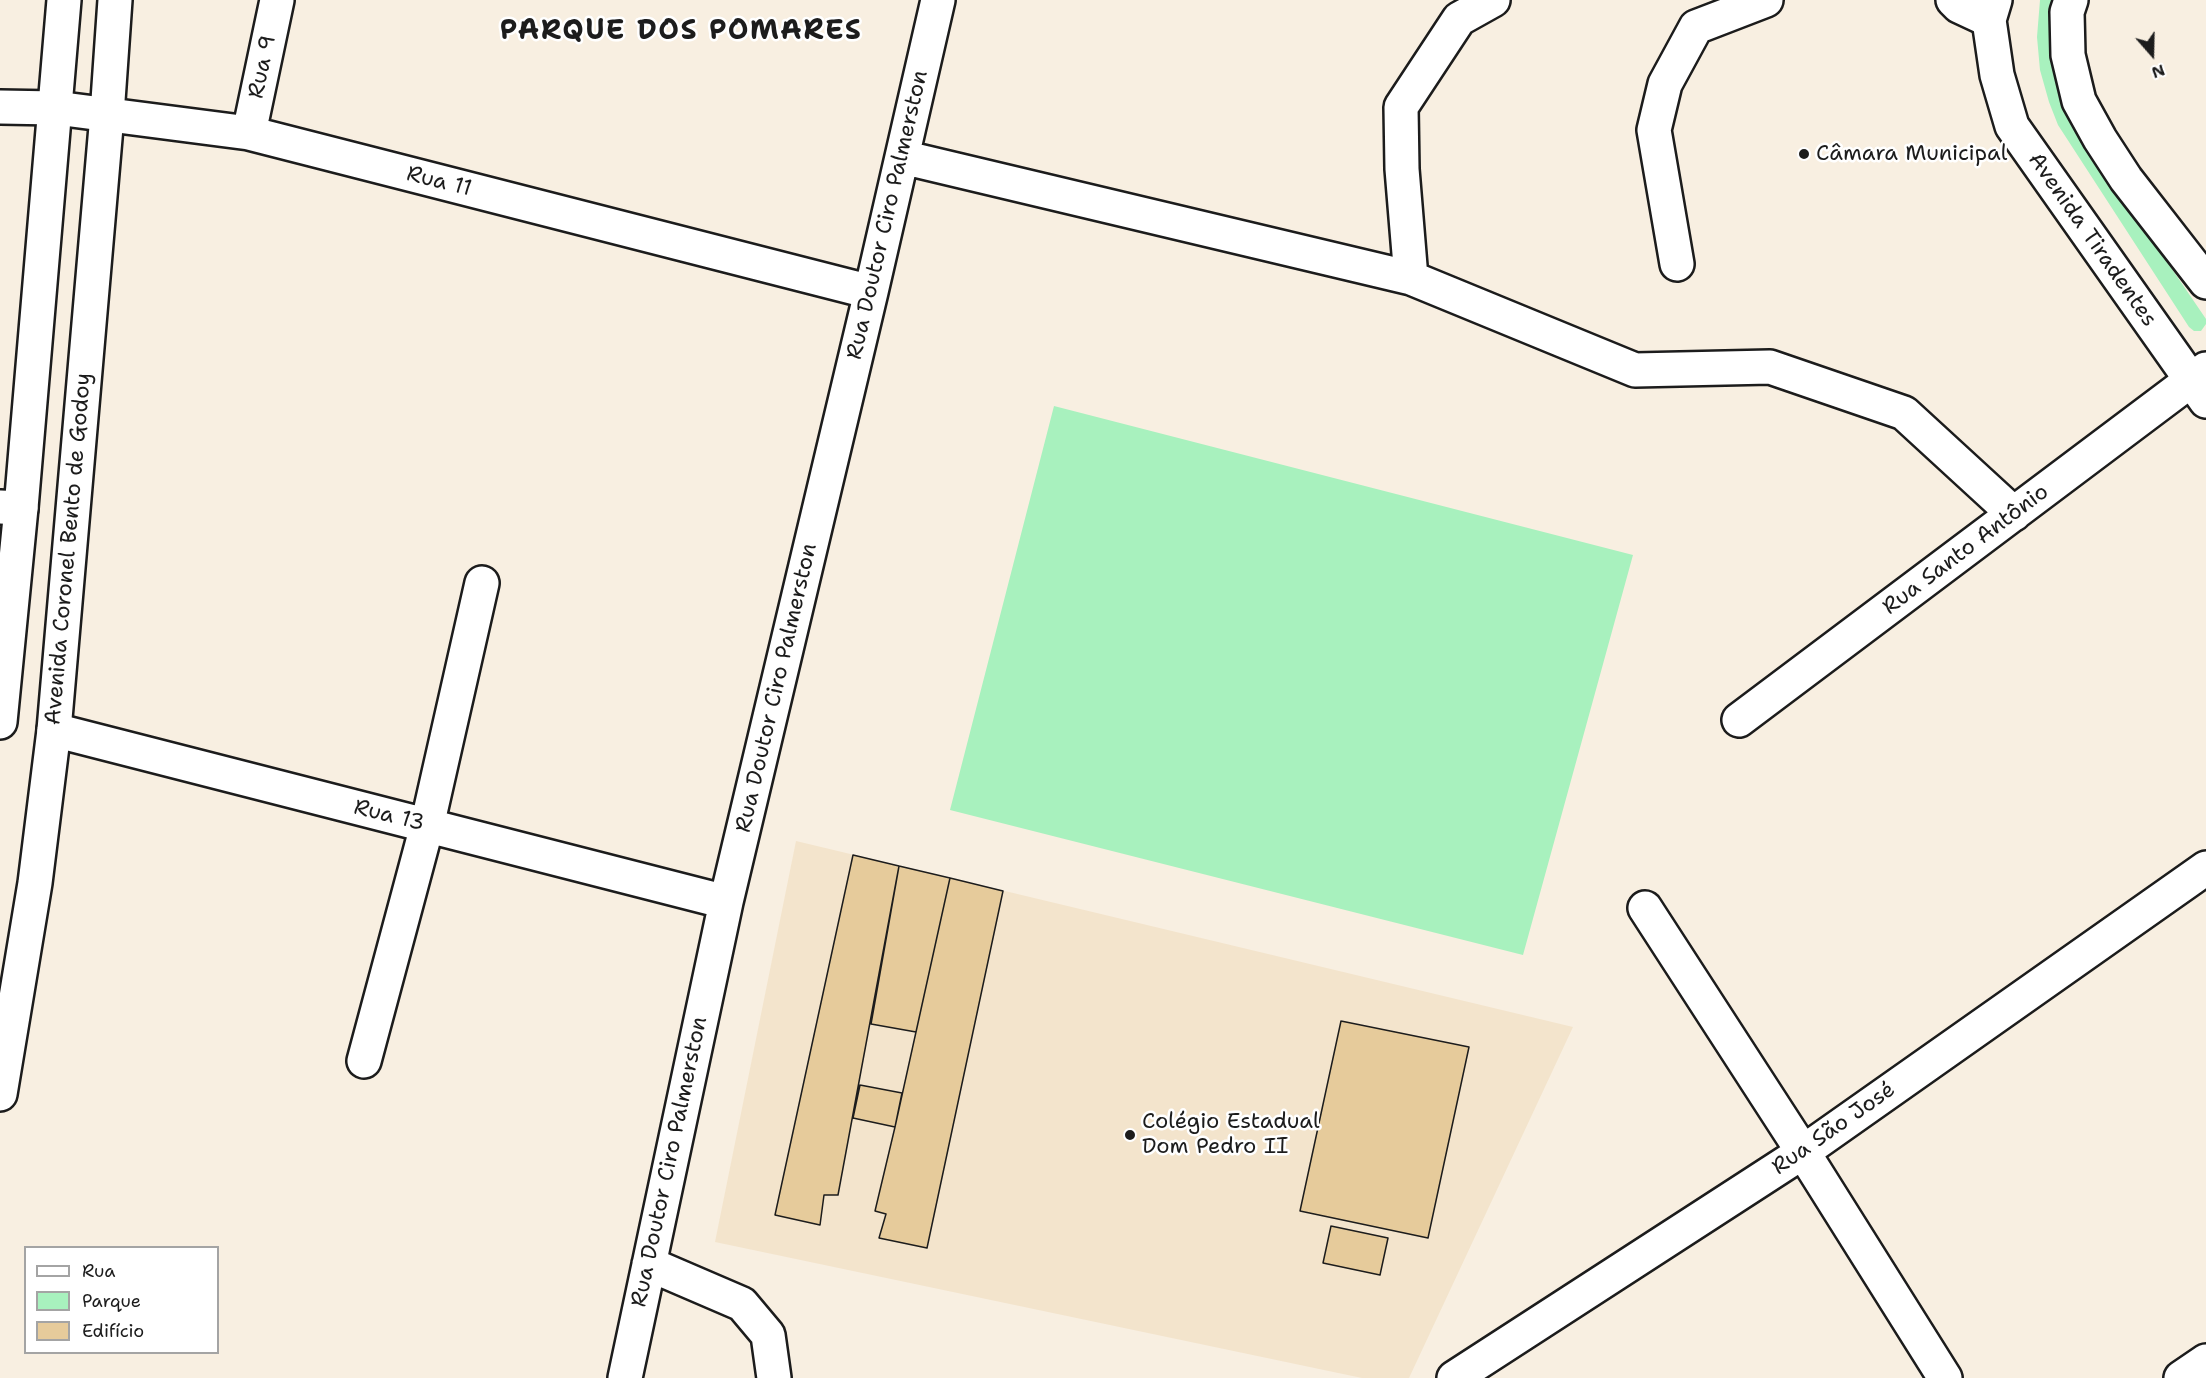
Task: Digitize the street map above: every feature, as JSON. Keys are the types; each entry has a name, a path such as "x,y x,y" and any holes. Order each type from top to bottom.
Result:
{"street":[{"path":"0,722 10,507 56,108 64,0"},
{"name":"Avenida Coronel Bento de Godoy","path":"0,1094 35,883 54,730 115,0"},
{"name":"Rua 9","path":"249,133 277,0"},
{"name":"Rua Doutor Ciro Palmerston","path":"625,1378 726,902 938,0"},
{"path":"1411,278 1402,169 1401,107 1459,19 1493,0"},
{"path":"1677,264 1654,130 1665,84 1696,27 1766,0"},
{"path":"1953,0 1959,6 1992,10"},
{"path":"2072,0 2067,12 2068,55 2079,100 2100,139 2126,179 2206,282"},
{"name":"Avenida Tiradentes","path":"1992,10 1997,75 2012,126 2201,384"},
{"name":"Rua 11","path":"0,107 56,108 249,133 871,292"},
{"path":"902,158 1411,278 1635,370 1770,367 1904,413 2014,514"},
{"name":"Rua Santo Antônio","path":"1739,720 2014,514 2201,384"},
{"path":"364,1061 428,826 482,583"},
{"name":"Rua 13","path":"54,730 726,902"},
{"name":"Rua São José","path":"1454,1378 1803,1152 2206,868"},
{"path":"1645,908 1803,1152 1945,1378"},
{"path":"649,1264 742,1304 768,1335 774,1378"},
{"path":"2181,1378 2206,1361"}],"shaded area":[{"name":"Colégio Estadual Dom Pedro II","path":"796,841 1573,1027 1409,1378 1362,1378 715,1242"}],"green space":[{"path":"2040,0 2059,0 2080,134 2206,319 2206,324 2201,331 2194,331 2189,327 2058,125 2040,70 2037,37"},
{"path":"1054,406 1633,555 1523,955 950,810"}],"building":[{"path":"853,855 899,866 838,1195 824,1195 820,1225 775,1215"},
{"path":"899,866 950,878 916,1032 871,1024"},
{"path":"950,878 1003,891 927,1248 879,1238 886,1214 875,1211"},
{"path":"1341,1021 1469,1047 1428,1238 1300,1211"},
{"path":"860,1085 902,1093 895,1127 853,1118"},
{"path":"1331,1226 1388,1238 1380,1275 1323,1263"}],"place":[{"name":"Câmara Municipal","path":"1804,154"},
{"name":"Colégio Estadual Dom Pedro II","path":"1130,1135"}],"district":[{"name":"PARQUE DOS POMARES","path":"681,32"}]}
